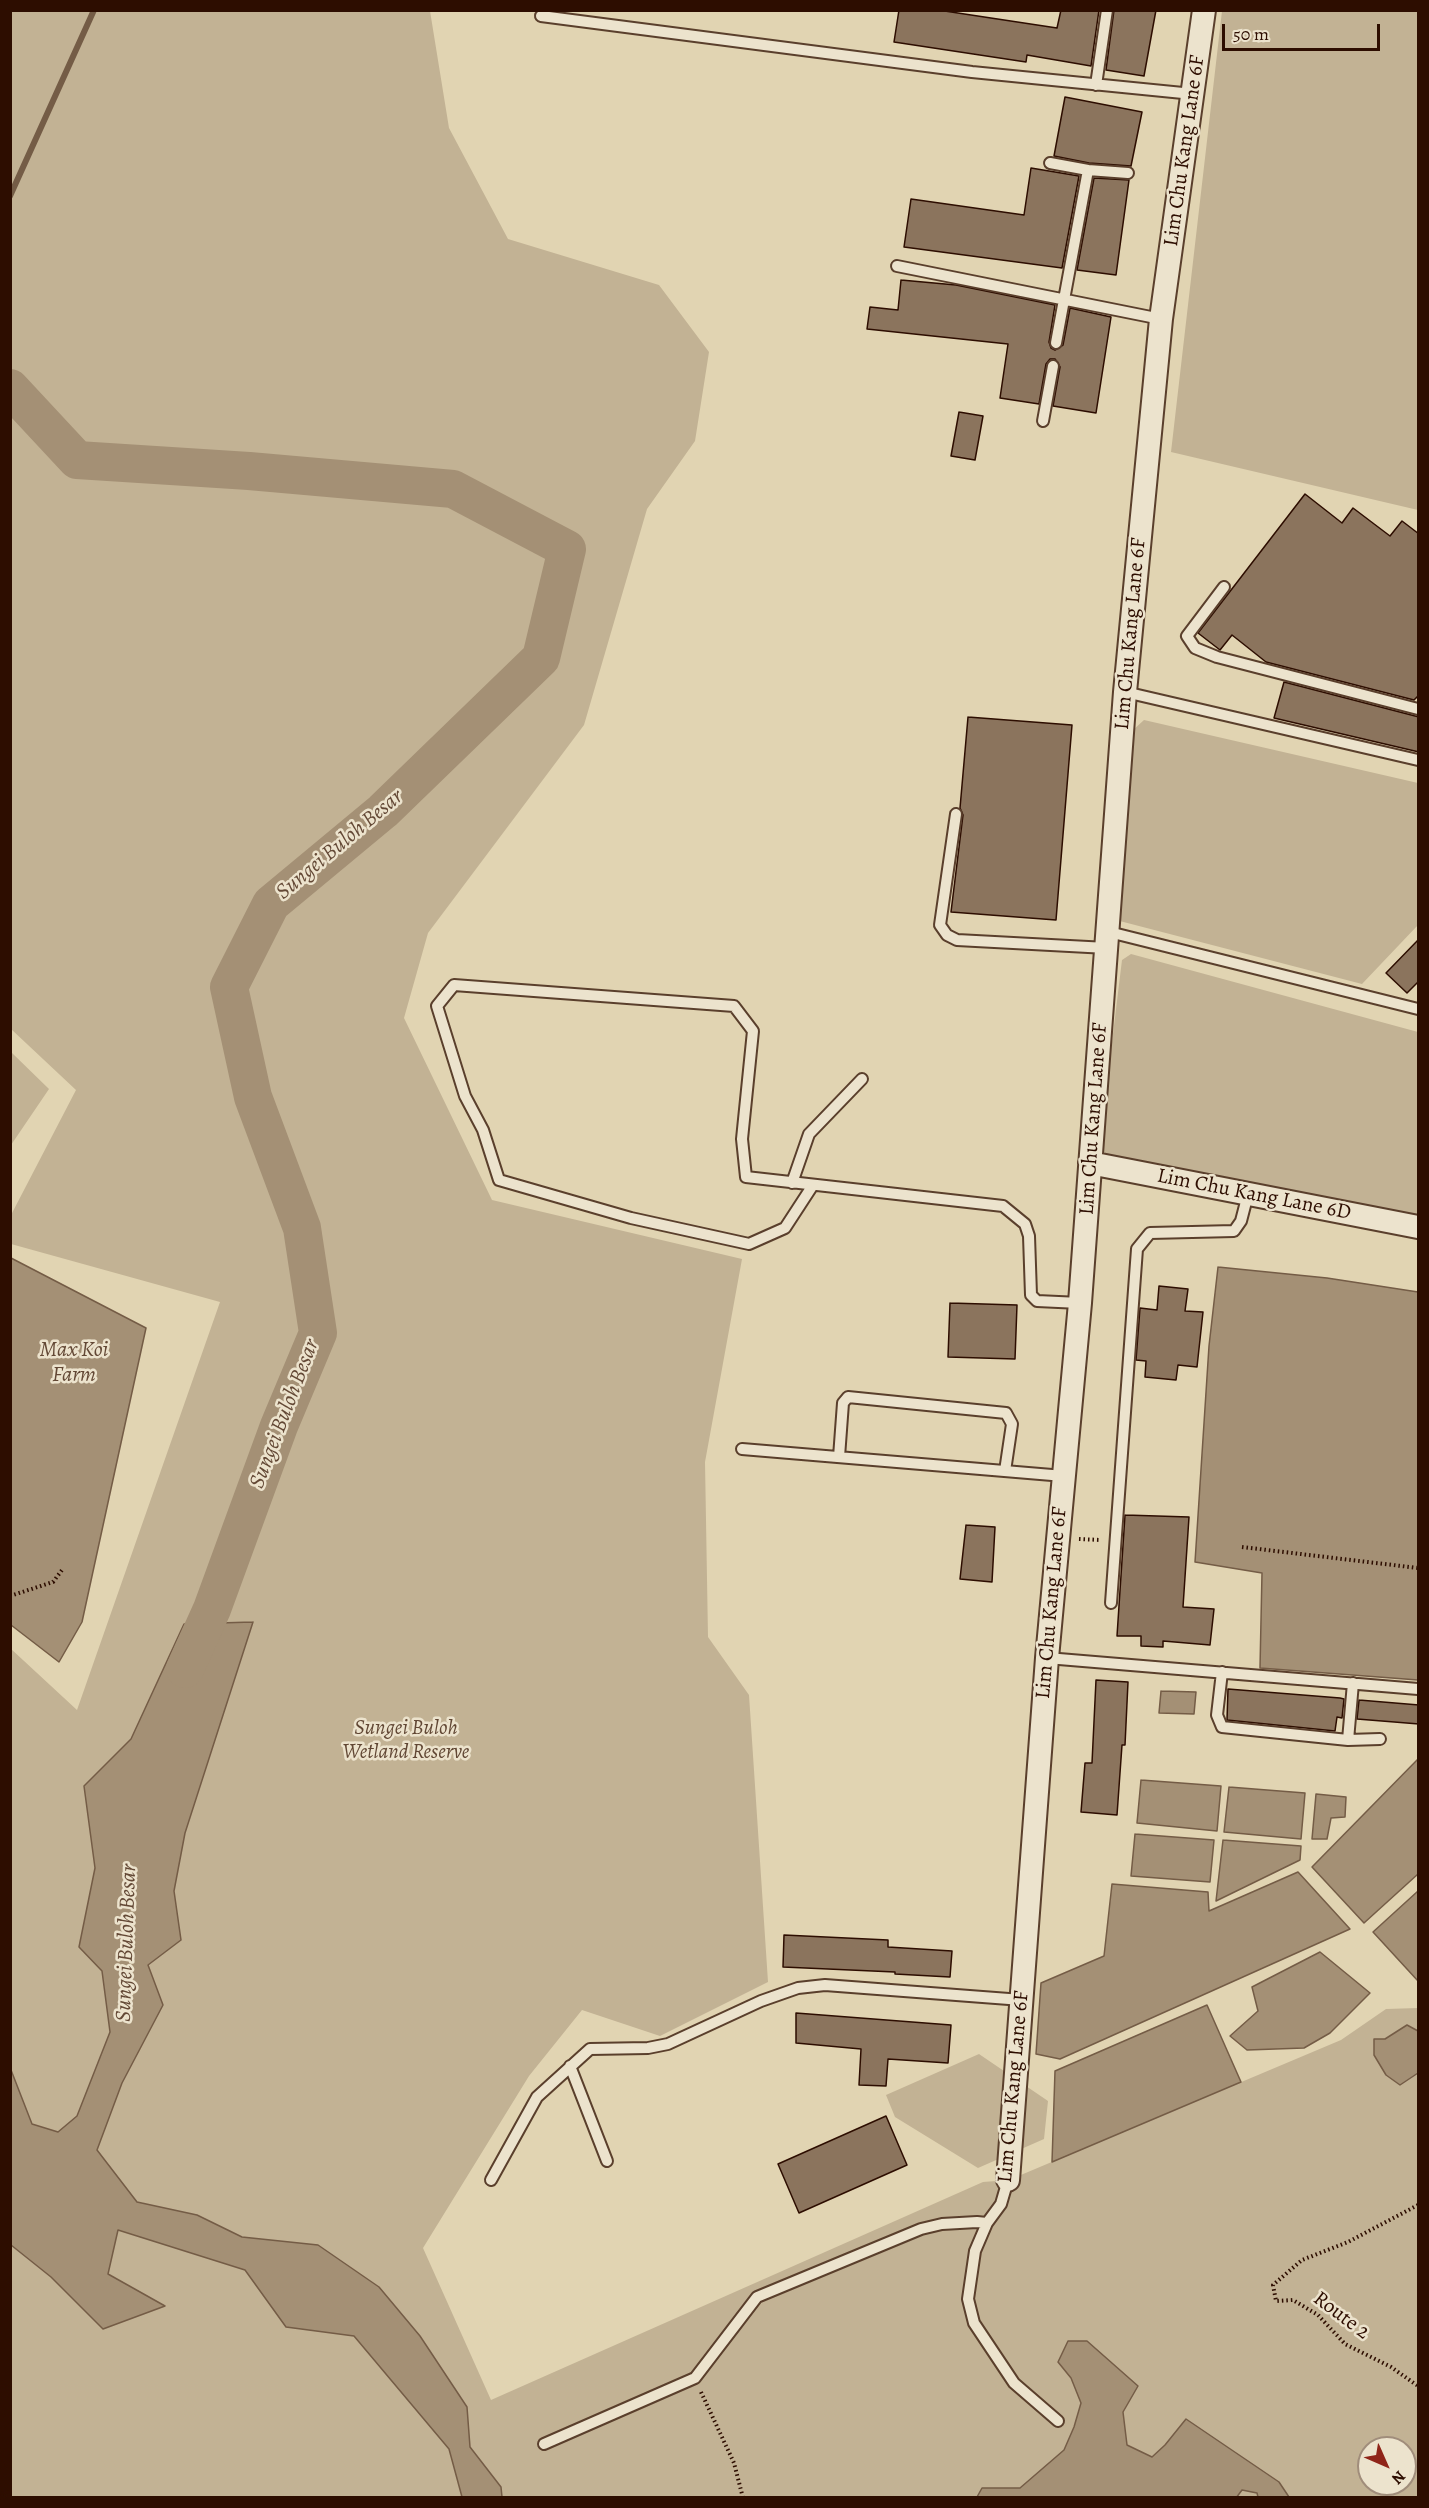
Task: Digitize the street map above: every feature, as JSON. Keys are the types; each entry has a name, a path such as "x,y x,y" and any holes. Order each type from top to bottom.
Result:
{"street":[{"name":"Lim Chu Kang Lane 6F","path":"1008,2180 1047,1658 1080,1303 1125,692 1161,319 1204,10"},
{"name":"Lim Chu Kang Lane 6D","path":"1090,1163 1419,1227"}],"lane":[{"path":"1096,85 1107,10"},
{"path":"541,16 972,72 1193,94"},
{"path":"1050,163 1088,170 1128,173"},
{"path":"1056,343 1088,170"},
{"path":"897,266 1161,319"},
{"path":"1043,421 1053,366"},
{"path":"1224,587 1187,636 1195,648 1217,657 1419,709"},
{"path":"1125,692 1419,759"},
{"path":"956,814 940,925 947,935 957,940 1108,940 1419,1009"},
{"path":"813,1185 785,1228 749,1244 631,1218 499,1180 483,1130 465,1096 437,1006 454,985 734,1006 753,1031 742,1139 746,1177 1003,1206 1025,1224 1029,1236 1032,1295 1037,1301 1080,1303"},
{"path":"792,1183 809,1134 862,1079"},
{"path":"1111,1603 1137,1249 1150,1233 1234,1231 1241,1221 1248,1194"},
{"path":"839,1457 843,1403 848,1397 1006,1413 1012,1424 1005,1471"},
{"path":"742,1449 1064,1476"},
{"path":"1047,1658 1419,1689"},
{"path":"1222,1672 1217,1715 1222,1727 1348,1740 1380,1739"},
{"path":"1348,1740 1353,1683"},
{"path":"491,2180 537,2097 590,2049 648,2048 668,2044 761,2001 798,1988 825,1985 1022,2000"},
{"path":"570,2066 607,2161"},
{"name":"Lim Chu Kang Lane 6F","path":"1008,2180 1002,2204 987,2223 975,2251 968,2299 974,2323 1014,2383 1058,2421"},
{"path":"544,2444 695,2378 757,2297 921,2229 942,2224 987,2223"}],"path":[{"path":"1242,1546 1419,1568"},
{"path":"10,1596 53,1582 62,1569"},
{"name":"Route 2","path":"1419,2205 1348,2242 1302,2260 1273,2285 1276,2301 1293,2300 1318,2315 1345,2344 1391,2367 1419,2386"},
{"path":"695,2378 734,2463 743,2498"}],"green space":[{"name":"Sungei Buloh Wetland Reserve","path":"11,11 430,11 449,128 508,239 659,285 709,352 695,441 647,509 584,725 428,933 404,1018 492,1200 742,1259 705,1462 708,1637 749,1695 768,1982 660,2036 582,2010 529,2076 423,2248 491,2400 983,2182 1009,2180 1341,2040 1386,2009 1418,2008 1418,2497 11,2497 10,1648 77,1710 220,1302 11,1244 11,1215 76,1090 11,1029"},
{"path":"1222,11 1418,11 1418,510 1171,452"},
{"path":"1144,720 1418,783 1418,925 1362,984 1112,919 1132,731"},
{"path":"1131,954 1418,1032 1418,1217 1107,1158 1099,1149 1122,960"},
{"path":"11,1052 49,1089 11,1145"},
{"path":"979,2054 1048,2101 1044,2139 978,2168 895,2117 886,2095"}],"water":[{"name":"Max Koi Farm","path":"11,1258 146,1328 82,1622 59,1662 11,1625"},
{"path":"1218,1267 1327,1278 1418,1292 1418,1680 1260,1668 1262,1573 1195,1562 1209,1346"},
{"name":"Sungei Buloh Besar","path":"253,1622 185,1833 174,1891 181,1940 148,1965 163,2005 122,2083 97,2150 137,2202 197,2215 242,2237 318,2245 379,2287 420,2336 467,2407 470,2447 501,2487 502,2497 462,2497 449,2449 354,2336 286,2327 245,2270 118,2230 108,2274 165,2306 103,2329 51,2277 11,2245 11,2070 32,2124 58,2132 77,2116 110,2032 102,1971 79,1947 95,1868 84,1786 131,1739 184,1624"},
{"path":"1161,1691 1196,1692 1194,1714 1159,1713"},
{"path":"1418,1759 1418,1874 1364,1923 1312,1867"},
{"path":"1141,1780 1221,1786 1217,1831 1137,1823"},
{"path":"1229,1787 1305,1793 1301,1839 1224,1832"},
{"path":"1316,1794 1346,1797 1345,1817 1331,1818 1327,1839 1312,1839"},
{"path":"1135,1834 1214,1840 1210,1882 1131,1876"},
{"path":"1223,1840 1301,1846 1300,1860 1216,1901"},
{"path":"1298,1872 1350,1929 1060,2059 1036,2054 1041,1983 1104,1956 1112,1884 1208,1892 1209,1911"},
{"path":"1418,1891 1418,1981 1373,1932"},
{"path":"1320,1952 1370,1993 1330,2033 1304,2048 1247,2050 1230,2036 1258,2011 1252,1987"},
{"path":"1207,2005 1241,2082 1052,2162 1055,2071"},
{"path":"1407,2025 1418,2031 1418,2073 1400,2085 1386,2075 1374,2055 1374,2039 1385,2039"},
{"path":"1068,2341 1087,2341 1138,2386 1123,2412 1127,2445 1152,2457 1186,2419 1279,2482 1289,2497 1258,2497 1257,2493 1242,2490 1236,2498 977,2497 982,2488 1020,2488 1064,2450 1081,2403 1071,2378 1058,2362"}],"building":[{"path":"899,10 938,10 1057,28 1061,10 1099,10 1091,66 1027,55 1026,62 894,42"},
{"path":"1114,10 1156,10 1144,76 1106,70"},
{"path":"1065,97 1142,112 1131,166 1089,163 1054,156"},
{"path":"1031,168 1079,176 1062,268 904,247 911,199 1024,215"},
{"path":"1094,178 1129,180 1116,275 1077,270"},
{"path":"901,280 956,285 1055,305 1049,342 1051,348 1055,350 1063,345 1070,308 1111,317 1096,413 1053,406 1060,367 1055,359 1050,359 1046,364 1039,404 1000,398 1008,344 867,329 870,307 898,310"},
{"path":"959,412 983,416 975,460 951,456"},
{"path":"1305,494 1342,523 1353,508 1390,536 1402,521 1419,534 1419,695 1414,700 1266,662 1232,635 1220,650 1198,633"},
{"path":"1284,682 1419,717 1419,752 1274,718"},
{"path":"968,717 1072,725 1056,920 951,912 963,815 960,808"},
{"path":"1419,939 1419,981 1407,993 1386,973"},
{"path":"1159,1286 1188,1289 1185,1311 1203,1312 1197,1367 1178,1365 1176,1380 1145,1377 1146,1361 1136,1360 1140,1308 1157,1310"},
{"path":"950,1303 1017,1305 1015,1359 948,1357"},
{"path":"1125,1515 1189,1517 1183,1607 1214,1609 1210,1645 1163,1641 1163,1647 1141,1646 1141,1636 1117,1636"},
{"path":"966,1525 995,1527 992,1582 960,1579"},
{"path":"1096,1680 1128,1682 1125,1745 1122,1745 1117,1815 1081,1812 1085,1763 1092,1763"},
{"path":"1228,1689 1344,1699 1342,1718 1337,1717 1335,1731 1227,1720"},
{"path":"1359,1700 1419,1705 1419,1724 1357,1719"},
{"path":"784,1935 888,1940 888,1947 952,1951 950,1977 783,1967"},
{"path":"796,2013 951,2025 948,2063 888,2059 886,2086 859,2085 861,2049 796,2043"},
{"path":"886,2116 907,2165 799,2213 778,2164"}],"waterway":[{"path":"10,196 94,10"},
{"name":"Sungei Buloh Besar","path":"10,388 77,460 249,471 453,489 567,549 541,658 383,811 271,904 229,987 253,1097 302,1228 318,1333 279,1426 212,1609 185,1669"}]}
